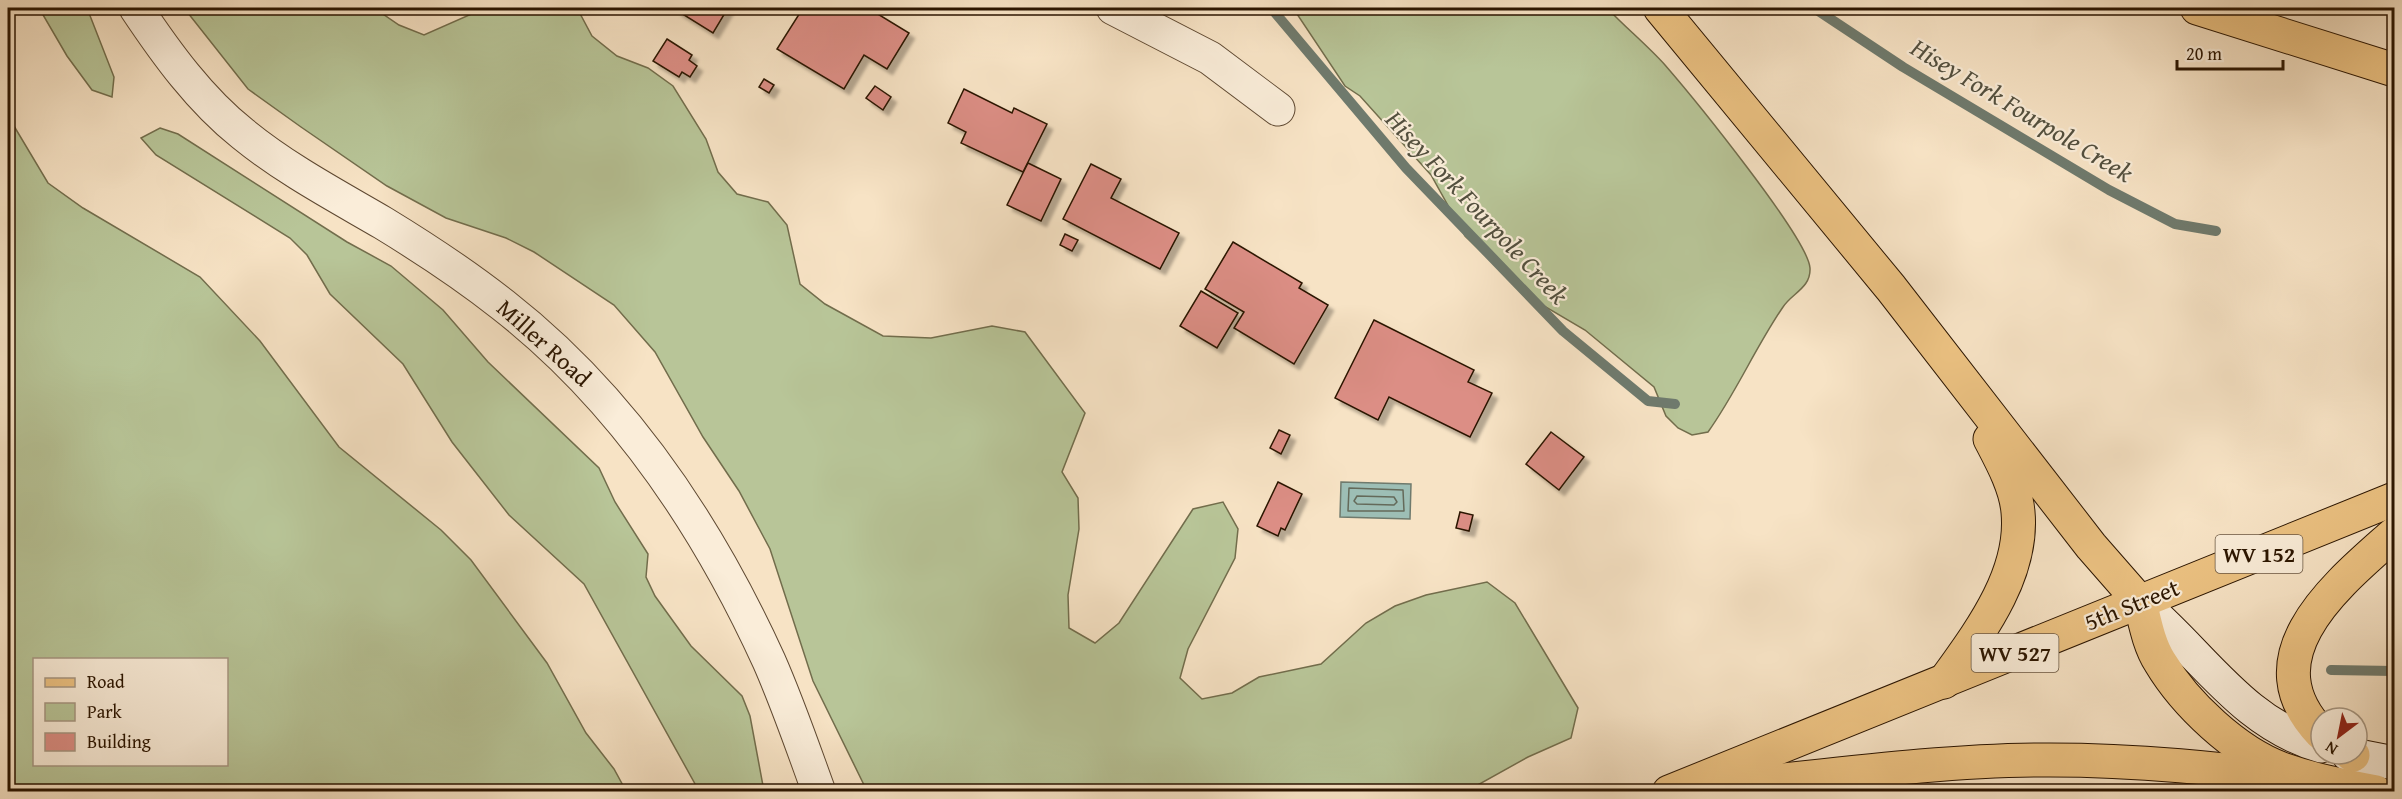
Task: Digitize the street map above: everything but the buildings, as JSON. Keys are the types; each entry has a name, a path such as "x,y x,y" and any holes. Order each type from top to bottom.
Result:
{"main road":[{"path":"1660,8 1891,288 2091,546 2140,602 2148,634 2159,662 2181,691 2220,730 2247,751 2280,768 2322,782"},
{"path":"2197,8 2394,70"},
{"path":"1944,682 1970,645 2012,570 2018,543 2018,510 2007,476 1951,366"},
{"name":"5th Street","path":"1670,791 2394,499"},
{"path":"2309,720 2298,697 2296,652 2304,629 2318,607 2343,580 2394,534"},
{"path":"1670,791 1932,766 2034,760 2127,761 2213,768 2322,782 2376,792"}],"street":[{"name":"Miller Road","path":"136,8 178,67 242,133 279,160 452,268 547,340 590,383 650,456 717,558 770,664 819,792"},
{"path":"1113,8 1210,58 1278,109"},
{"path":"2140,602 2184,641 2209,673 2238,700 2272,725 2309,741"},
{"path":"2369,759 2394,764"}],"green space":[{"path":"39,8 87,8 114,77 112,97 92,90 67,56"},
{"path":"184,8 374,8 399,25 424,35 485,8 577,8 592,36 617,56 648,68 673,86 706,139 718,172 737,194 768,202 787,225 800,284 825,304 883,336 931,338 992,326 1025,332 1085,413 1062,472 1078,498 1079,529 1068,595 1069,628 1095,643 1119,623 1193,509 1223,502 1238,529 1235,558 1188,649 1180,678 1202,699 1232,693 1259,677 1321,664 1366,623 1395,606 1426,595 1487,582 1515,603 1578,708 1571,738 1528,757 1467,791 867,791 813,681 770,549 739,491 703,437 655,352 614,305 534,252 506,238 446,218 387,186 248,89"},
{"path":"1293,8 1607,8 1658,58 1679,81 1770,198 1804,252 1810,268 1807,281 1783,307 1708,432 1692,435 1678,428 1666,416 1654,387 1585,330 1527,296 1465,236 1431,175 1360,96 1345,86"},
{"path":"8,116 48,183 83,208 200,277 260,341 339,447 441,530 471,560 547,663 586,733 614,769 626,791 8,791"},
{"path":"160,128 178,134 347,242 391,266 443,310 488,362 599,468 615,502 648,554 646,577 655,596 691,646 742,696 750,716 764,791 699,791 584,584 509,515 452,442 403,364 330,294 307,255 290,238 156,155 141,138"}],"water":[{"path":"1341,482 1411,484 1410,519 1340,517"}],"waterway":[{"name":"Hisey Fork Fourpole Creek","path":"1271,8 1406,168 1563,331 1648,401 1675,404"},
{"name":"Hisey Fork Fourpole Creek","path":"1814,8 1903,67 2109,190 2175,224 2216,231"},
{"path":"2331,670 2394,671"}]}
